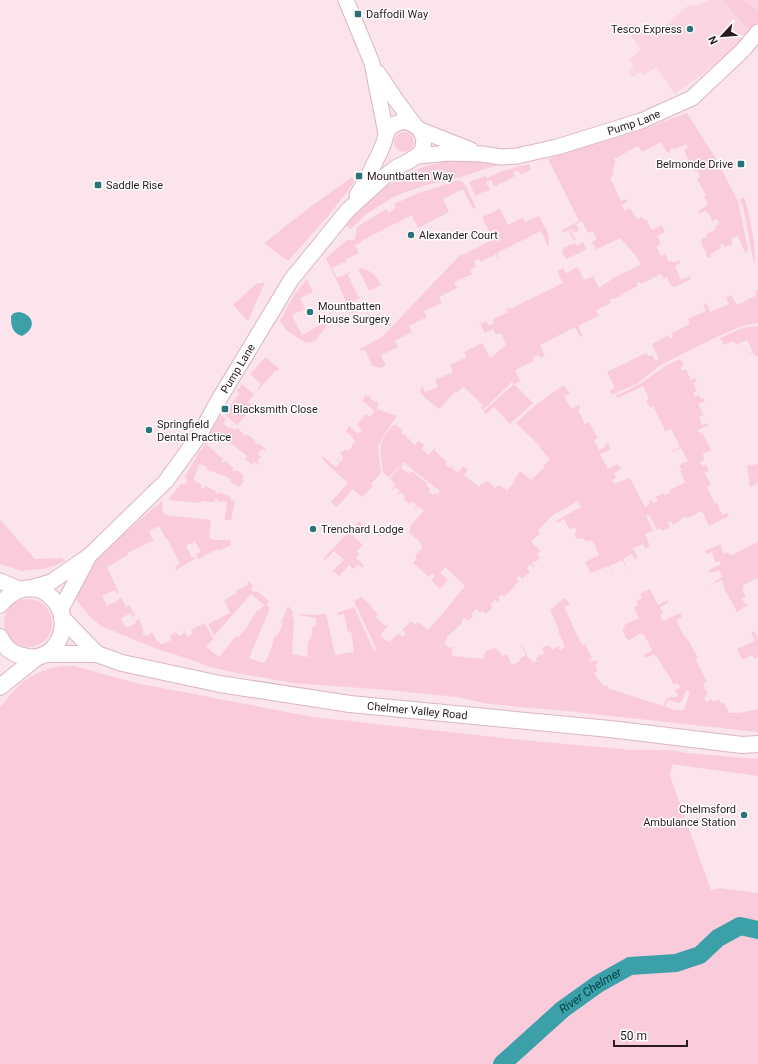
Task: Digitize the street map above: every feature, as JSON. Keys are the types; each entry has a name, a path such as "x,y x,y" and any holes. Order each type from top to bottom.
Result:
{"main road":[{"path":"0,605 6,598 25,588"},
{"name":"Chelmer Valley Road","path":"25,588 39,589 48,594 54,600 62,614 97,654"},
{"path":"0,687 57,643 62,633 62,614"},
{"name":"Chelmer Valley Road","path":"0,638 7,648 17,655 27,658 97,654 122,663 220,684 350,704 610,729 742,745 758,750"},
{"name":"Chelmer Valley Road","path":"742,745 758,744"}],"street":[{"path":"346,0 372,63 396,100 424,138 423,147 414,159"},
{"name":"Pump Lane","path":"385,138 386,152 391,157 402,162 449,153 482,154 501,157 517,156 557,147 641,121 692,98 743,50 758,32"},
{"path":"372,63 385,138"},
{"name":"Pump Lane","path":"25,588 51,582 89,556 166,481 200,434 218,401 291,280 347,211 365,182 392,126 401,122 408,122 448,142 482,154"},
{"name":"Pump Lane","path":"347,211 385,176 397,167 414,159"},
{"name":"Pump Lane","path":"62,614 89,556"},
{"path":"0,581 25,588"}],"shaded area":[{"path":"710,0 758,0 758,23 729,54 675,94 656,67 644,75 641,72 633,77 629,71 634,67 629,60 641,50 631,35 646,24 648,26 650,25 658,32 689,5 697,6"},
{"path":"722,0 743,0 754,7 758,12 758,21 751,32"},
{"path":"687,113 715,157 738,201 748,250 745,253 738,236 731,239 733,244 725,247 723,244 720,245 721,248 710,254 711,257 708,258 701,242 702,239 707,237 706,234 716,229 715,226 720,224 717,219 712,221 709,213 708,214 706,211 699,214 698,211 708,205 704,196 706,195 697,179 700,177 697,170 695,171 692,168 684,150 688,148 686,144 675,149 671,148 670,153 667,152 661,142 642,152 638,146 614,159 614,171 612,177 610,178 621,201 626,199 628,201 622,205 624,211 630,208 637,219 642,217 644,221 646,219 652,230 662,225 665,232 657,236 661,244 656,247 661,256 665,254 669,262 672,261 673,263 679,260 680,263 675,266 681,280 690,276 691,279 675,287 671,286 667,277 664,279 661,274 641,284 639,282 636,283 638,286 614,299 609,300 611,303 596,310 599,316 578,326 583,336 580,337 575,327 540,345 545,356 541,358 538,355 532,358 534,361 515,370 520,381 514,384 512,382 483,410 481,408 483,405 464,387 457,393 455,392 439,409 420,392 421,388 423,387 425,392 438,387 435,380 453,372 450,365 467,357 464,352 482,343 490,358 506,345 501,333 496,335 493,329 485,333 477,318 481,324 486,321 489,326 494,323 493,319 508,312 507,309 510,309 563,283 557,271 563,268 566,273 578,267 584,280 593,276 599,288 615,277 641,265 637,257 620,238 595,250 596,249 592,242 597,239 593,231 588,233 582,221 576,224 579,230 574,233 571,229 569,229 576,239 574,241 568,230 563,233 562,230 579,221 548,159 569,151 629,134"},
{"path":"400,132 408,132 414,138 414,146 408,152 400,152 394,146 394,138"},
{"path":"461,159 481,160 500,164 461,177 426,185 395,196 365,215 351,229 346,225 370,199 397,180 411,172 427,166"},
{"path":"529,164 531,170 521,175 518,170 513,172 515,176 494,187 491,180 486,182 490,190 475,196 469,182 485,176 487,178 502,171"},
{"path":"352,177 355,181 329,215 288,261 264,243 309,208"},
{"path":"458,180 464,183 476,208 473,209 463,189 443,199 449,212 418,228 412,215 361,241 362,242 355,245 359,253 346,259 347,262 332,268 337,278 350,272 348,275 358,297 361,296 350,303 355,312 352,313 348,305 346,306 344,302 346,301 326,258 347,240 355,239 357,227 386,209 389,213 396,208 394,204 417,194"},
{"path":"744,197 754,242 754,264 743,206 740,199"},
{"path":"500,209 508,225 523,217 525,222 539,216 548,233 549,245 548,246 541,231 497,253 499,259 496,254 481,262 479,259 474,261 476,267 470,270 472,274 454,282 457,288 439,297 442,303 424,311 427,317 409,326 412,332 395,341 398,347 381,355 386,366 381,368 372,366 365,350 361,351 360,349 382,337 462,253 463,255 490,241 487,235 490,233 482,217"},
{"path":"583,242 587,249 567,259 562,253 563,248 575,243 576,246"},
{"path":"358,268 372,273 381,285 369,291"},
{"path":"307,279 313,292 300,298 305,309 292,315 302,335 324,323 326,327 315,341 306,343 287,331 280,321 293,297"},
{"path":"265,282 248,321 233,305 257,283"},
{"path":"758,290 758,323 742,326 660,365 638,383 612,395 610,391 615,387 607,372 646,353 648,356 652,355 655,361 659,359 652,344 668,335 670,339 673,337 672,333 690,324 688,319 706,311 703,304 706,303 710,312 729,304 726,298 731,295 737,305 757,295 755,291"},
{"path":"758,326 758,356 756,357 753,353 742,358 753,352 747,340 736,345 734,341 724,345 720,338 743,328"},
{"path":"266,357 279,369 278,371 276,370 259,389 258,388 261,384 250,374"},
{"path":"680,359 684,365 680,367 682,371 686,369 691,380 695,378 697,381 693,383 697,391 693,393 695,397 699,395 701,399 703,398 705,401 698,404 704,415 699,417 702,425 708,423 708,425 698,430 700,434 702,433 711,450 703,454 704,460 700,462 702,466 706,465 709,471 704,473 711,484 707,487 715,504 717,503 722,515 727,513 729,516 709,526 702,511 687,518 686,516 673,525 671,521 668,523 670,527 662,531 660,528 657,530 649,515 646,516 653,530 645,534 650,546 645,549 643,544 633,548 638,558 635,559 632,554 623,559 629,572 622,560 609,566 614,578 608,566 591,573 585,562 599,555 595,545 591,540 586,542 584,539 576,538 574,534 577,532 575,527 569,529 564,519 557,523 556,521 581,507 578,501 553,515 538,530 540,533 531,542 541,551 537,554 540,558 537,561 532,562 535,567 534,568 530,564 527,568 530,572 522,579 519,575 516,578 519,581 504,597 502,594 498,598 500,600 498,602 500,604 495,600 490,605 493,607 486,614 483,611 480,613 477,609 471,614 473,617 468,621 466,618 463,618 461,624 446,638 447,640 444,642 450,649 453,646 452,656 483,659 486,651 494,648 499,651 502,656 507,654 512,665 520,661 519,659 526,655 522,645 529,659 531,659 533,663 537,661 536,658 539,657 538,654 542,655 544,653 542,648 549,645 552,650 558,646 560,650 565,647 550,610 565,598 570,604 564,607 581,643 583,645 585,644 592,658 589,660 590,662 596,660 598,663 595,665 598,671 594,673 601,683 610,689 663,706 666,699 672,696 673,698 678,696 675,690 680,688 678,683 673,684 657,656 656,657 654,654 645,658 644,655 652,651 642,633 629,640 626,638 622,629 625,627 624,625 639,618 634,607 638,605 636,601 642,598 640,594 650,589 658,605 667,600 668,603 660,607 663,614 660,615 663,621 680,613 682,617 676,620 697,657 696,660 707,682 703,684 708,694 704,697 706,702 712,699 713,702 719,699 720,702 724,703 729,713 740,713 758,709 758,732 489,704 457,697 293,683 242,674 210,667 157,649 101,626 91,618 75,598 74,591 76,585 99,555 163,500 162,508 165,515 211,520 209,538 215,540 230,540 231,545 218,551 217,549 198,559 196,554 201,552 195,541 186,546 192,558 194,557 195,559 176,570 175,567 180,564 159,526 149,531 154,542 152,541 127,553 128,555 107,567 119,593 117,594 115,590 102,596 107,606 119,600 118,598 121,597 126,607 130,605 135,616 133,617 131,613 121,618 126,628 136,623 135,621 139,619 143,628 143,634 147,636 152,632 157,642 159,641 161,645 171,640 170,636 176,632 179,636 184,633 183,629 187,637 192,634 191,630 205,623 213,639 206,647 220,656 236,636 238,637 247,627 257,610 259,611 264,605 251,594 214,636 208,624 230,613 224,600 237,593 236,591 248,585 247,582 249,581 253,586 251,589 253,591 252,592 257,591 269,601 267,606 270,608 249,658 263,663 265,662 271,650 275,635 277,636 283,624 281,622 288,606 293,612 292,617 294,618 292,654 308,657 307,652 309,639 311,639 313,626 316,626 316,618 298,615 299,614 326,614 335,655 354,652 351,631 348,632 344,614 338,615 337,613 354,607 374,651 376,651 377,650 354,601 361,597 372,606 371,607 378,614 375,617 386,626 388,624 389,625 380,635 389,643 398,633 403,637 406,633 402,630 411,621 416,625 418,622 428,630 465,586 445,567 440,573 448,580 440,589 431,580 435,576 432,573 429,577 413,563 417,558 415,556 423,547 417,539 409,533 411,525 424,511 418,506 414,509 417,505 412,501 410,504 404,499 405,496 401,492 398,495 397,494 400,491 396,487 393,490 392,489 396,485 390,479 403,464 401,468 409,474 411,471 427,483 426,485 430,489 429,492 433,495 435,493 437,495 440,491 403,462 389,477 383,472 381,457 382,441 394,424 403,430 401,433 405,436 407,434 406,437 409,440 413,437 410,441 415,445 418,441 424,445 422,449 429,455 435,447 435,451 447,462 445,464 450,468 454,465 452,468 458,473 463,466 468,470 464,475 479,487 482,483 484,484 486,480 495,488 499,485 507,491 515,481 514,480 520,471 531,480 544,468 543,466 550,459 539,447 540,446 516,423 537,404 564,385 570,393 564,396 571,409 579,405 581,408 578,410 585,424 589,422 598,438 594,440 599,450 605,447 608,443 611,449 600,454 608,469 618,464 621,469 614,473 616,478 612,480 614,484 630,478 645,507 650,504 649,501 651,499 653,503 658,501 656,497 663,493 665,495 671,492 670,490 685,482 679,465 688,461 681,448 673,452 672,451 680,447 671,429 664,431 664,428 653,406 650,408 646,401 649,399 643,386 618,398 616,396 640,384 664,367","holes":["686,690 690,692 684,710 674,710 665,706 668,700 679,703 682,701"]},
{"path":"242,384 253,394 254,392 255,393 248,402 253,407 237,425 224,414 239,394 237,391"},
{"path":"514,384 533,403 510,424 494,407 486,414 484,411"},
{"path":"365,395 371,397 371,400 378,402 377,409 397,416 385,433 378,447 381,473 371,484 373,486 362,497 353,489 337,507 331,502 348,483 323,460 322,456 336,467 340,463 335,458 342,461 343,456 340,454 345,449 348,451 352,447 356,441 346,431 349,426 358,434 362,430 357,425 366,414 370,417 375,411 363,401"},
{"path":"221,415 226,419 223,423 229,429 231,427 235,430 237,428 246,436 247,434 256,441 254,443 258,443 266,450 265,451 262,449 258,454 261,457 257,461 259,463 258,465 254,461 252,465 245,459 247,456 227,440 228,439 222,434 215,442 210,438 206,444 223,459 221,461 225,461 234,468 232,470 234,472 236,470 244,476 242,479 244,480 240,487 230,482 231,479 207,469 207,467 200,464 193,480 201,484 201,488 204,489 205,486 216,491 215,493 219,494 220,492 231,497 231,500 235,501 231,520 225,520 227,502 218,501 218,499 215,499 215,502 201,501 201,503 168,500 180,485 186,484 187,480 185,477 199,452 204,447 206,438"},
{"path":"758,464 757,484 750,487 747,466"},
{"path":"0,520 35,559 62,558 65,561 48,568 22,571 0,564"},
{"path":"359,521 373,534 372,535 363,526 353,536 363,545 357,551 359,554 356,558 364,565 362,568 358,564 353,569 349,565 339,576 335,572 333,573 334,569 344,560 334,551 325,560 323,559"},
{"path":"758,542 758,578 743,585 744,588 742,589 746,597 742,599 745,604 749,604 737,612 723,586 722,580 709,586 722,577 719,570 711,573 709,570 721,564 719,561 716,563 712,552 706,554 705,551 720,544 724,554 728,552 730,556"},
{"path":"28,599 37,601 45,606 50,614 52,623 50,632 45,640 37,645 28,647 19,645 11,640 6,632 4,623 6,614 11,606 19,601"},
{"path":"754,631 758,639 758,657 754,659 752,655 742,660 737,649 755,641 751,632"},
{"path":"62,666 74,666 136,683 313,717 522,740 632,750 669,750 686,753 758,759 758,776 672,764 670,776 711,890 720,888 758,893 758,1064 0,1064 0,708 19,685 26,680 42,671"}],"water":[{"path":"19,312 28,316 32,322 30,330 22,336 14,331 11,323 11,316 14,313"}],"waterway":[{"name":"River Chelmer","path":"502,1064 563,1009 598,984 630,966 676,963 700,955 718,938 740,926 758,930"}],"place":[{"name":"Daffodil Way","path":"358,14"},
{"name":"Tesco Express","path":"690,29"},
{"name":"Belmonde Drive","path":"741,164"},
{"name":"Mountbatten Way","path":"359,176"},
{"name":"Saddle Rise","path":"98,185"},
{"name":"Alexander Court","path":"411,235"},
{"name":"Mountbatten House Surgery","path":"310,312"},
{"name":"Blacksmith Close","path":"225,409"},
{"name":"Springfield Dental Practice","path":"149,430"},
{"name":"Trenchard Lodge","path":"313,529"},
{"name":"Chelmsford Ambulance Station","path":"744,815"}]}
